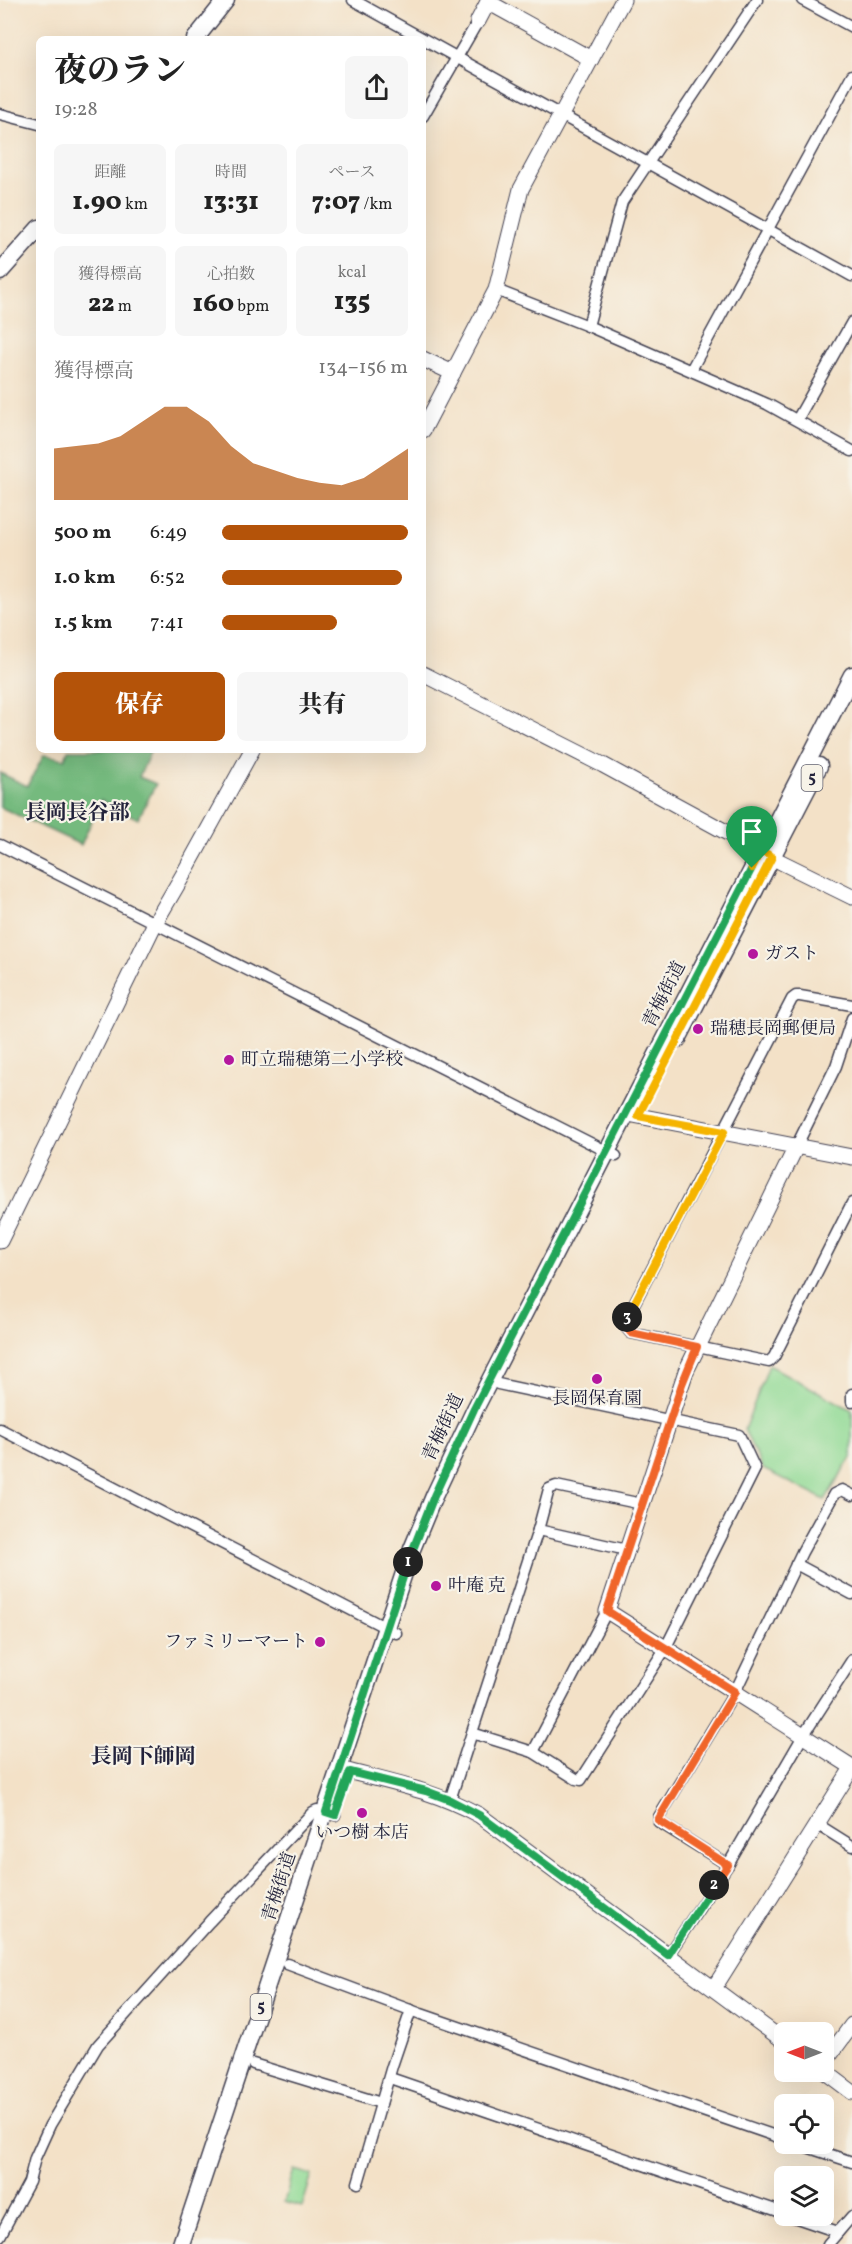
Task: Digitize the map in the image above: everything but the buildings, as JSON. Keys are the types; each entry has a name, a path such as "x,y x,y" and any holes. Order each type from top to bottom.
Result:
{"main road":[{"path":"197,36 226,0"},
{"path":"0,272 36,231"},
{"name":"青梅街道","path":"391,1630 412,1549 434,1496 488,1382 633,1115 766,854 852,675"},
{"name":"青梅街道","path":"766,854 852,700"},
{"name":"青梅街道","path":"181,2244 345,1771 391,1630 446,1486 612,1154"},
{"name":"青梅街道","path":"193,2244 287,1964 330,1814"}],"street":[{"path":"354,0 420,36"},
{"path":"426,424 496,290 521,189 623,0"},
{"path":"588,326 622,202 757,0"},
{"path":"801,0 852,27"},
{"path":"426,111 489,1 591,59"},
{"path":"426,39 852,276"},
{"path":"691,370 852,75"},
{"path":"0,114 36,123"},
{"path":"496,290 588,326 767,404 852,451"},
{"path":"797,420 852,322"},
{"path":"426,360 453,373"},
{"path":"426,676 603,765 766,854 852,897"},
{"path":"0,1241 155,923 250,753"},
{"path":"0,845 612,1154"},
{"path":"852,1005 800,996 792,999 626,1319 625,1326 631,1333 769,1362 774,1357 852,1203"},
{"path":"533,1752 607,1611 686,1371 836,1066 852,1018"},
{"path":"633,1115 852,1157"},
{"path":"472,1733 533,1752 581,1780 665,1648 755,1469 739,1435 498,1384"},
{"path":"852,1394 852,1401"},
{"path":"0,1429 391,1630"},
{"path":"450,1800 538,1530 549,1489 555,1486 642,1504"},
{"path":"728,1865 658,1820 735,1692 796,1564 834,1494 842,1490 852,1496"},
{"path":"538,1530 627,1550"},
{"path":"796,1564 852,1594"},
{"path":"607,1611 852,1767 714,1988"},
{"path":"668,1955 728,1865 803,1736 852,1660"},
{"path":"345,1771 410,1786 450,1800 502,1830 774,2033"},
{"path":"0,2236 29,2182 35,2158 50,2126 98,2045 172,1961 313,1812 317,1810 330,1814"},
{"path":"817,1824 852,1846"},
{"path":"287,1964 505,2044 774,2136"},
{"path":"358,2183 411,2010"},
{"path":"834,2049 852,2025"},
{"path":"253,2064 381,2103"},
{"path":"390,2078 774,2210"},
{"path":"834,2078 852,2092"},
{"path":"828,2154 852,2162"},
{"path":"828,2244 852,2216"},
{"path":"820,2226 838,2232"}],"green space":[{"path":"67,753 150,753 139,777 156,784 138,819 101,800 81,845 0,807 0,773 27,786 44,755 65,759"},
{"path":"769,1365 852,1410 852,1456 825,1500 763,1469 744,1430"},
{"path":"294,2170 312,2175 302,2207 284,2202"}],"place":[{"name":"ガスト","path":"753,954"},
{"name":"瑞穂長岡郵便局","path":"698,1029"},
{"name":"町立瑞穂第二小学校","path":"229,1060"},
{"name":"長岡保育園","path":"597,1379"},
{"name":"叶庵 克","path":"436,1586"},
{"name":"ファミリーマート","path":"320,1642"},
{"name":"いつ樹 本店","path":"362,1813"}],"district":[{"name":"長岡長谷部","path":"77,813"},
{"name":"長岡下師岡","path":"143,1757"}],"route":[{"path":"761,850 772,857 638,1116 724,1132 626,1319 625,1326 631,1333 697,1347 686,1371 607,1611 735,1692 658,1817 659,1822 728,1865 668,1955 502,1830 450,1800 410,1786 350,1772 335,1815 326,1812 412,1549 434,1496 474,1409 628,1114 752,868 761,850"}]}
